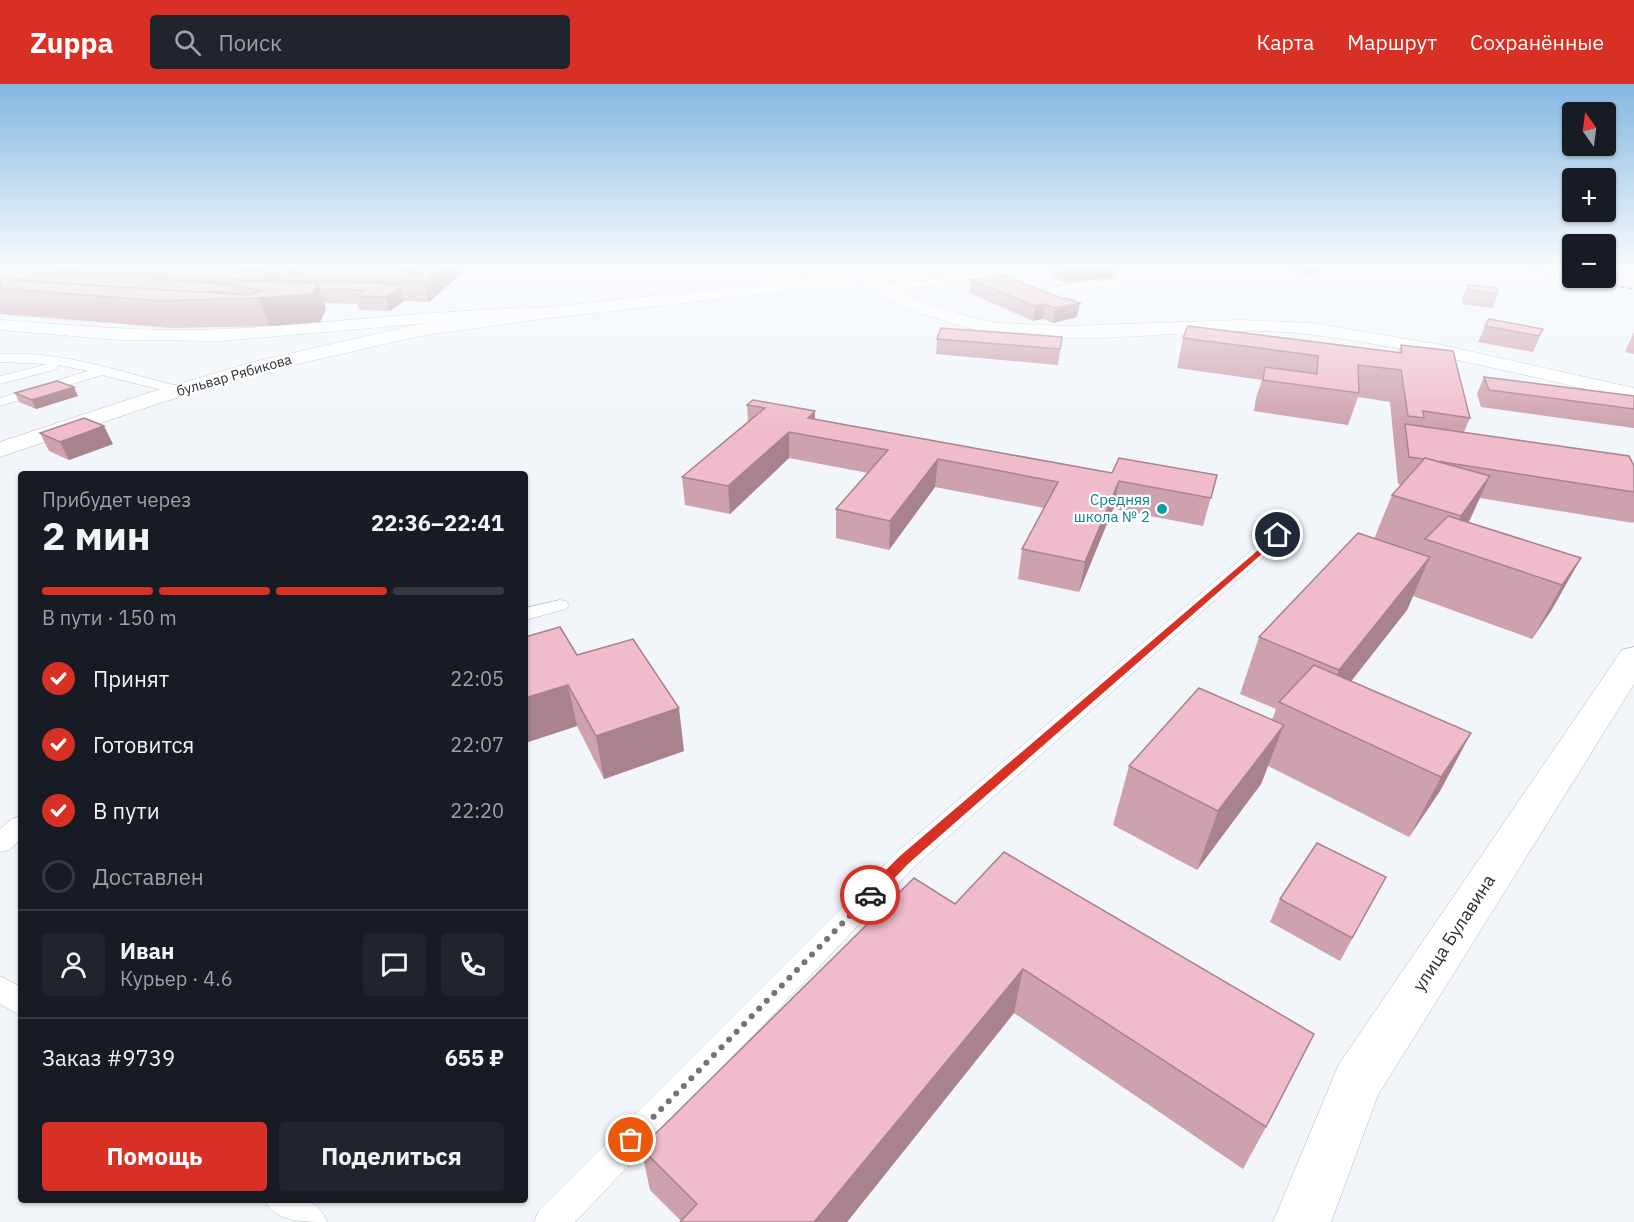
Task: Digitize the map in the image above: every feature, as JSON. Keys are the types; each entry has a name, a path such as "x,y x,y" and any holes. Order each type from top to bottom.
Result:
{"street":[{"path":"0,325 119,334 222,335 388,321"},
{"name":"бульвар Рябикова","path":"0,450 178,390 273,363 372,340 478,321"},
{"path":"963,321 999,329 1058,332 1240,326 1313,329 1442,351 1634,394"},
{"name":"улица Булавина","path":"1302,1222 1357,1082 1634,657"}],"lane":[{"path":"0,358 15,357 67,362 178,390"},
{"path":"0,380 67,362"},
{"path":"0,402 103,371"},
{"path":"551,1222 905,860 1278,535"},
{"path":"528,613 560,605"},
{"path":"0,843 18,828"},
{"path":"0,988 18,1001"},
{"path":"285,1203 310,1222"}],"building":[{"path":"1488,321 1500,321 1543,329 1539,336 1485,326"},
{"path":"1188,326 1402,353 1401,345 1453,351 1470,418 1423,411 1424,418 1408,416 1401,370 1358,365 1359,393 1263,380 1265,367 1317,374 1318,356 1183,338"},
{"path":"941,328 1062,337 1060,349 937,339"},
{"path":"1484,377 1634,396 1634,409 1489,390"},
{"path":"57,381 74,387 32,400 15,393"},
{"path":"753,400 815,411 808,418 1112,473 1119,458 1217,475 1211,498 1119,481 1085,562 1022,549 1058,482 938,459 890,521 836,509 888,450 789,432 728,486 682,477 765,408 747,405"},
{"path":"84,418 104,426 60,442 40,433"},
{"path":"1405,424 1629,456 1634,466 1634,492 1409,457"},
{"path":"1425,458 1490,476 1461,516 1392,495"},
{"path":"1448,516 1581,558 1562,585 1425,539"},
{"path":"1358,533 1430,557 1339,670 1259,637"},
{"path":"560,627 577,655 633,639 679,708 596,736 568,685 528,697 528,636"},
{"path":"1314,665 1471,733 1441,777 1279,702"},
{"path":"1199,688 1284,725 1218,811 1129,766"},
{"path":"1317,843 1386,877 1352,938 1280,899"},
{"path":"1004,852 1314,1034 1266,1127 1023,969 814,1222 680,1222 697,1204 641,1148 914,878 955,904"}],"way so far":[{"path":"631,1140 870,895"}],"place":[{"name":"Средняя школа № 2","path":"1162,509"}],"route":[{"path":"870,895 905,860 1278,535"}]}
